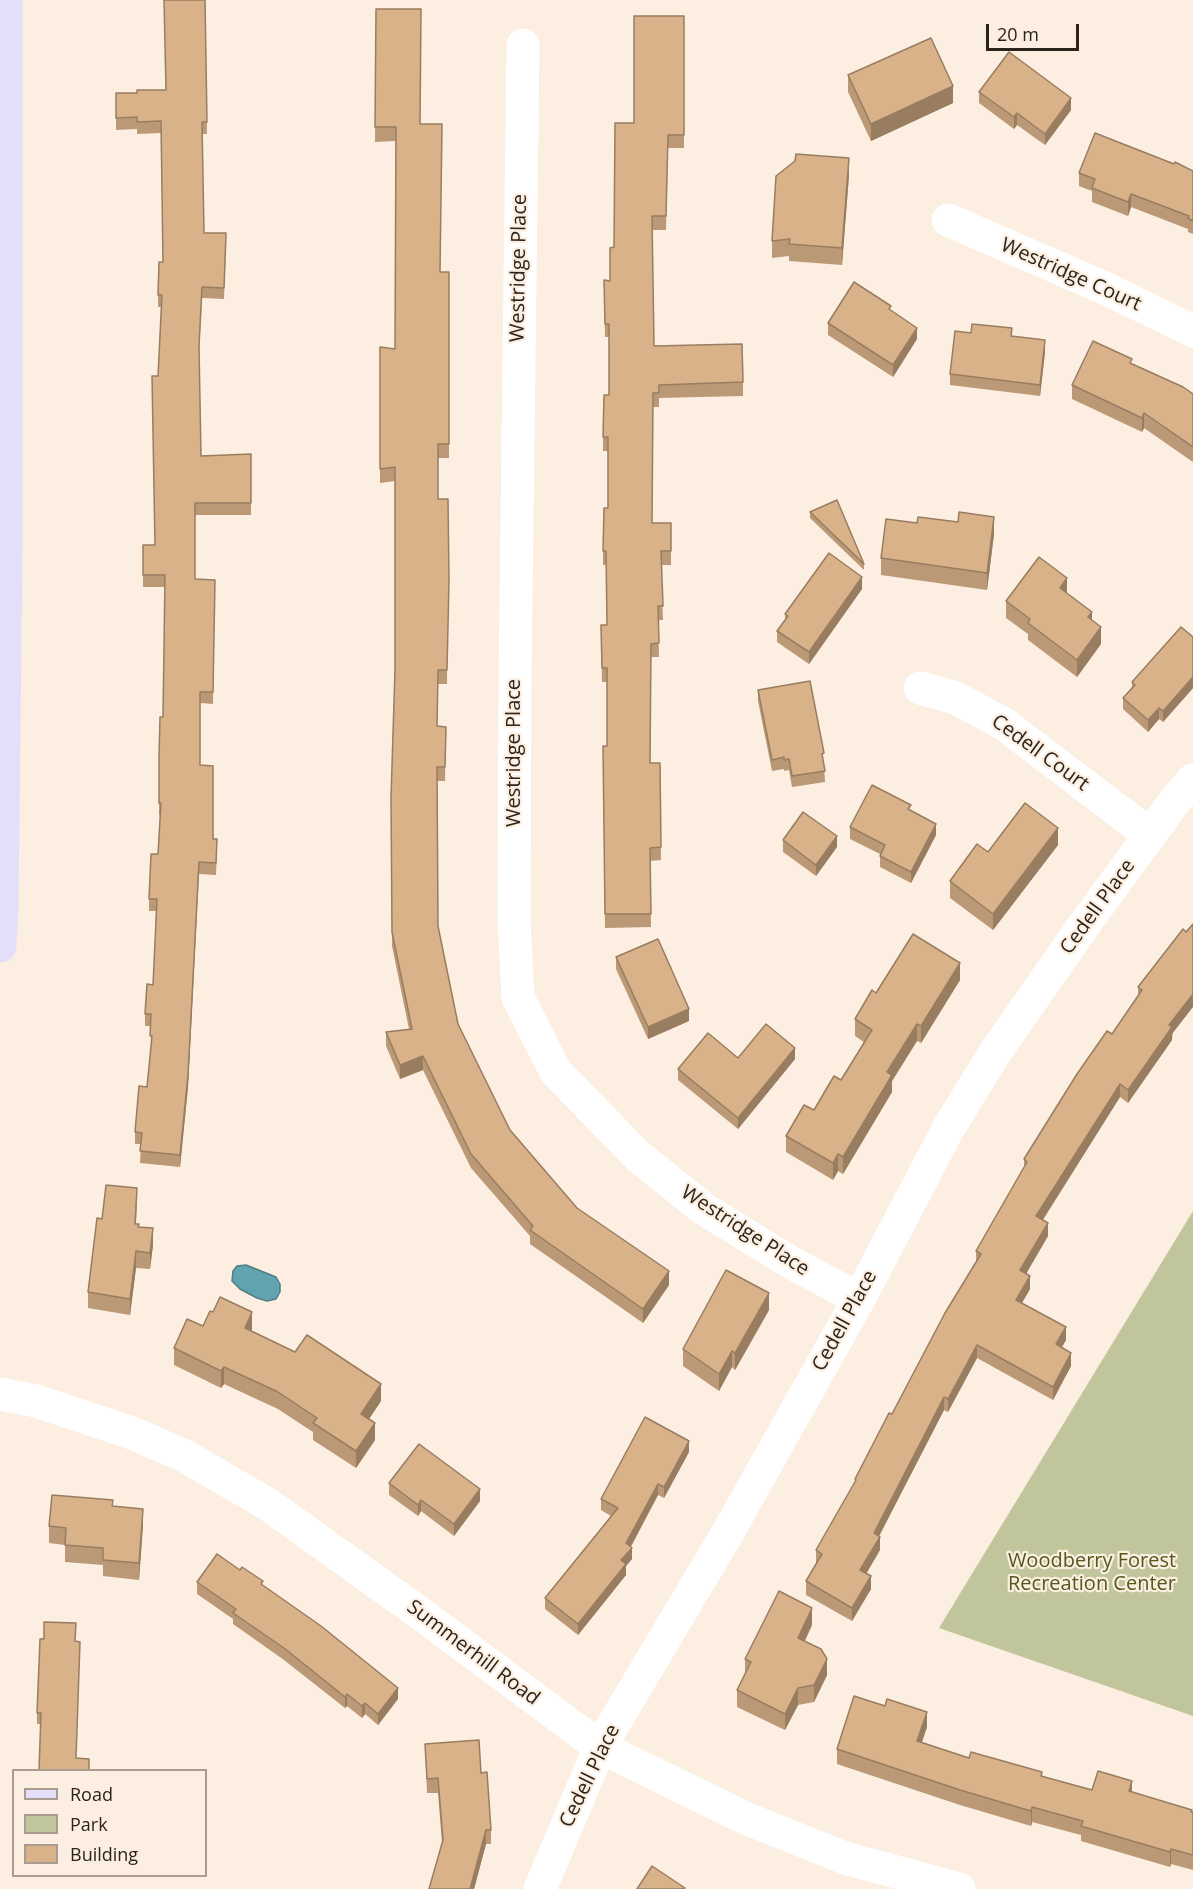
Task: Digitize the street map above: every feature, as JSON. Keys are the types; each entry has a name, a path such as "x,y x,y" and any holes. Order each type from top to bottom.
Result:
{"main road":[{"path":"0,946 6,558 6,0"}],"street":[{"name":"Westridge Place","path":"523,45 514,690 514,919 518,998 556,1072 639,1157 704,1209 790,1262 858,1299"},
{"name":"Westridge Court","path":"948,220 1107,289 1193,332"},
{"name":"Cedell Court","path":"920,687 956,698 1004,724 1150,835"},
{"name":"Cedell Place","path":"540,1889 600,1747 727,1534 858,1299 948,1128 996,1051 1089,918 1193,780"},
{"name":"Summerhill Road","path":"0,1394 36,1401 132,1433 185,1456 269,1504 600,1747 745,1818 845,1858 960,1889"}],"green space":[{"name":"Woodberry Forest Recreation Center","path":"1193,1211 1193,1716 939,1628"}],"water":[{"path":"246,1265 276,1277 280,1284 280,1292 276,1299 267,1301 257,1298 240,1289 232,1281 233,1271 237,1266"}],"building":[{"path":"164,0 205,0 207,122 202,122 204,233 226,233 224,288 202,287 199,346 201,456 251,454 251,503 195,503 195,579 215,580 213,692 200,692 200,765 213,766 213,839 217,839 216,863 199,862 188,1075 180,1155 140,1151 142,1133 135,1132 139,1086 147,1087 152,1036 150,1036 151,1014 145,1014 147,984 153,985 157,899 149,899 151,854 158,854 161,803 159,803 159,759 160,717 163,717 165,575 143,575 143,545 155,545 152,376 158,376 162,295 158,295 159,262 163,262 161,121 137,122 137,117 116,118 116,93 166,90"},
{"path":"376,9 421,9 420,124 442,124 440,272 449,272 449,444 438,444 438,499 448,499 449,581 447,670 438,670 437,726 446,727 445,767 437,767 438,926 458,1024 510,1130 577,1208 669,1271 643,1309 530,1230 533,1226 471,1154 423,1056 400,1065 386,1032 412,1029 392,932 391,798 395,670 395,467 380,469 380,347 395,349 396,127 375,127"},
{"path":"634,16 684,16 684,135 668,135 666,216 652,216 654,346 742,344 743,382 659,385 659,393 653,393 652,523 671,523 671,551 661,551 663,606 658,606 659,643 651,644 650,763 660,763 661,847 650,848 651,914 605,914 603,746 607,746 607,668 602,668 601,625 607,625 606,551 603,551 604,508 608,508 608,437 603,437 604,395 609,395 609,324 605,324 604,280 610,281 610,248 614,247 615,123 634,123"},
{"path":"931,38 953,86 871,124 848,75"},
{"path":"1009,52 1071,98 1045,134 1017,113 1014,117 979,92"},
{"path":"1095,133 1174,164 1175,162 1193,171 1193,221 1188,218 1189,216 1131,194 1128,202 1092,188 1095,179 1079,173"},
{"path":"796,154 849,158 842,248 789,244 790,239 772,241 776,176 795,161"},
{"path":"854,282 891,306 889,309 917,328 893,365 828,323"},
{"path":"972,324 1012,328 1011,336 1045,340 1040,385 950,374 955,331 971,333"},
{"path":"1093,341 1132,359 1130,363 1183,387 1193,394 1193,447 1144,413 1142,418 1072,385"},
{"path":"837,500 864,564 810,512"},
{"path":"959,512 994,517 987,573 881,558 886,519 917,523 918,517 958,522"},
{"path":"829,553 862,577 809,652 777,631 788,616 785,614"},
{"path":"1039,557 1067,578 1060,588 1092,612 1088,617 1101,627 1077,660 1028,623 1030,619 1006,601"},
{"path":"1181,627 1193,637 1193,677 1163,711 1159,708 1148,720 1123,698 1135,685 1132,682"},
{"path":"810,681 824,753 822,754 825,771 792,776 789,759 784,760 784,757 772,760 758,690"},
{"path":"872,785 911,805 908,809 936,824 911,872 880,856 885,845 850,827"},
{"path":"1025,803 1058,828 993,914 950,881 977,844 988,852"},
{"path":"803,812 837,836 816,865 783,840"},
{"path":"1193,924 1193,994 1169,1025 1172,1027 1128,1090 1120,1084 1036,1216 1048,1223 1020,1270 1030,1276 1016,1300 1066,1327 1056,1344 1071,1353 1053,1387 977,1345 948,1399 944,1397 874,1533 880,1537 860,1570 871,1576 852,1608 806,1581 822,1554 816,1550 856,1480 889,1413 892,1414 945,1313 981,1254 976,1251 1027,1162 1024,1159 1107,1031 1112,1034 1142,990 1138,987 1183,929 1186,932"},
{"path":"913,934 960,963 921,1026 917,1024 887,1072 892,1075 843,1157 838,1154 833,1163 786,1136 804,1105 814,1110 834,1076 841,1080 872,1030 855,1019 872,990 876,993"},
{"path":"658,939 689,1009 648,1027 616,957"},
{"path":"766,1024 795,1048 738,1118 678,1069 708,1033 738,1058"},
{"path":"106,1185 137,1188 135,1224 139,1224 138,1227 153,1228 150,1253 136,1251 130,1299 88,1292 97,1218 102,1219"},
{"path":"726,1270 769,1293 735,1353 732,1351 719,1374 683,1349"},
{"path":"220,1297 252,1312 245,1328 295,1352 307,1335 381,1384 361,1414 375,1423 356,1451 313,1423 317,1418 278,1392 224,1367 221,1371 174,1348 187,1319 203,1326"},
{"path":"645,1417 689,1441 664,1487 658,1484 626,1543 632,1548 621,1560 626,1564 578,1624 545,1598 618,1508 601,1499"},
{"path":"419,1444 480,1489 454,1524 421,1500 418,1505 389,1483"},
{"path":"52,1495 113,1500 112,1506 143,1509 139,1563 103,1560 103,1548 65,1545 66,1528 49,1526"},
{"path":"217,1554 240,1570 242,1567 263,1581 261,1584 321,1626 398,1688 378,1714 365,1703 362,1706 347,1694 345,1697 284,1648 233,1613 236,1609 197,1582"},
{"path":"779,1591 812,1608 798,1638 821,1649 827,1659 814,1685 798,1688 785,1714 737,1690 751,1662 745,1659"},
{"path":"44,1622 76,1623 75,1641 80,1642 76,1758 89,1759 89,1769 39,1769 41,1713 37,1713 40,1639 44,1639"},
{"path":"854,1696 885,1706 887,1699 927,1712 917,1741 969,1758 971,1752 1042,1772 1041,1776 1092,1790 1098,1771 1132,1781 1129,1791 1192,1810 1193,1855 1171,1849 1170,1852 1081,1826 1083,1821 1032,1807 1031,1811 960,1790 837,1749"},
{"path":"479,1740 481,1773 487,1772 491,1830 486,1830 470,1889 429,1889 443,1840 438,1778 427,1779 425,1744"},
{"path":"652,1866 685,1888 637,1889"}]}
